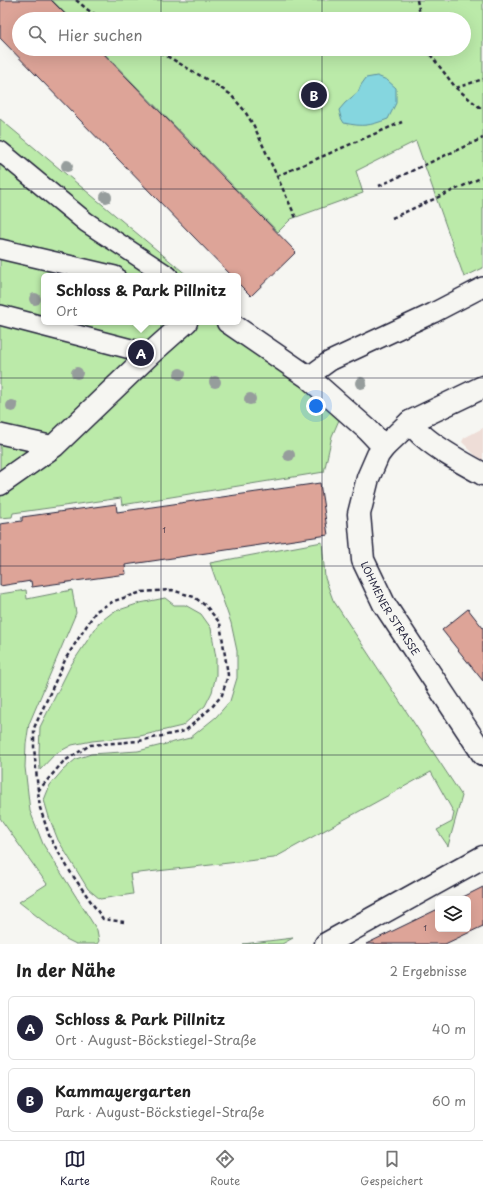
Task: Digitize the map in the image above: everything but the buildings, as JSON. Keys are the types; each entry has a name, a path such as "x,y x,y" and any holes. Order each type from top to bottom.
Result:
{"street":[{"path":"0,484 54,446 150,354 183,325"},
{"path":"232,325 308,376 368,430 384,447"},
{"name":"LOHMENER STRASSE","path":"483,386 410,422 384,447 378,455 368,478 360,514 363,560 384,604 483,754"},
{"path":"410,422 429,440 483,474"},
{"path":"326,944 483,857"}],"lane":[{"path":"0,151 86,222 162,273"},
{"path":"0,249 102,273"},
{"path":"308,376 330,361 433,313 483,287"},
{"path":"0,315 150,354"},
{"path":"0,434 54,446"}],"path":[{"path":"76,0 91,12"},
{"path":"417,0 420,12"},
{"path":"167,56 230,94 244,110 254,126 298,220"},
{"path":"431,56 456,88 483,110"},
{"path":"456,88 483,79"},
{"path":"277,176 402,122"},
{"path":"379,186 483,138"},
{"path":"392,218 483,177"},
{"path":"38,791 63,762 90,745 139,741 185,730 212,707 222,695 228,675 220,623 206,606 194,597 172,590 142,592 114,601 96,611 66,658 34,728 34,747 38,791 40,808 50,838 71,873 103,919 124,922"}],"shaded area":[{"path":"483,428 483,460 475,455 462,442 464,438"}],"green space":[{"path":"52,0 483,0 483,268 464,277 416,141 356,171 363,193 291,219 278,232 107,56 471,56 471,12 64,12"},
{"path":"0,119 184,273 41,273 41,325 241,324 346,404 332,436 324,472 122,505 121,498 13,513 12,517 0,518"},
{"path":"322,542 325,578 333,600 462,796 448,846 437,830 452,822 454,813 431,772 274,858 130,874 133,894 100,899 88,889 58,840 44,800 50,785 63,770 76,759 91,754 138,751 190,738 216,717 230,701 237,678 237,651 231,623 210,563"},
{"path":"26,590 27,599 72,590 76,613 29,724 25,767 30,811 43,844 97,930 99,941 97,944 76,944 66,939 19,902 47,884 0,818 0,594"},
{"path":"165,598 174,605 185,605 201,614 211,628 216,658 216,675 212,692 205,706 182,726 140,736 92,741 72,745 55,754 40,770 40,727 71,665 99,623 113,612 140,603"},
{"path":"293,938 282,944 243,944"}],"water":[{"path":"377,76 387,80 396,88 396,103 388,119 366,125 344,123 339,110 358,92 366,78"}],"place":[{"name":"Kammayergarten","path":"314,95"},
{"name":"Schloss & Park Pillnitz","path":"141,353"}]}
